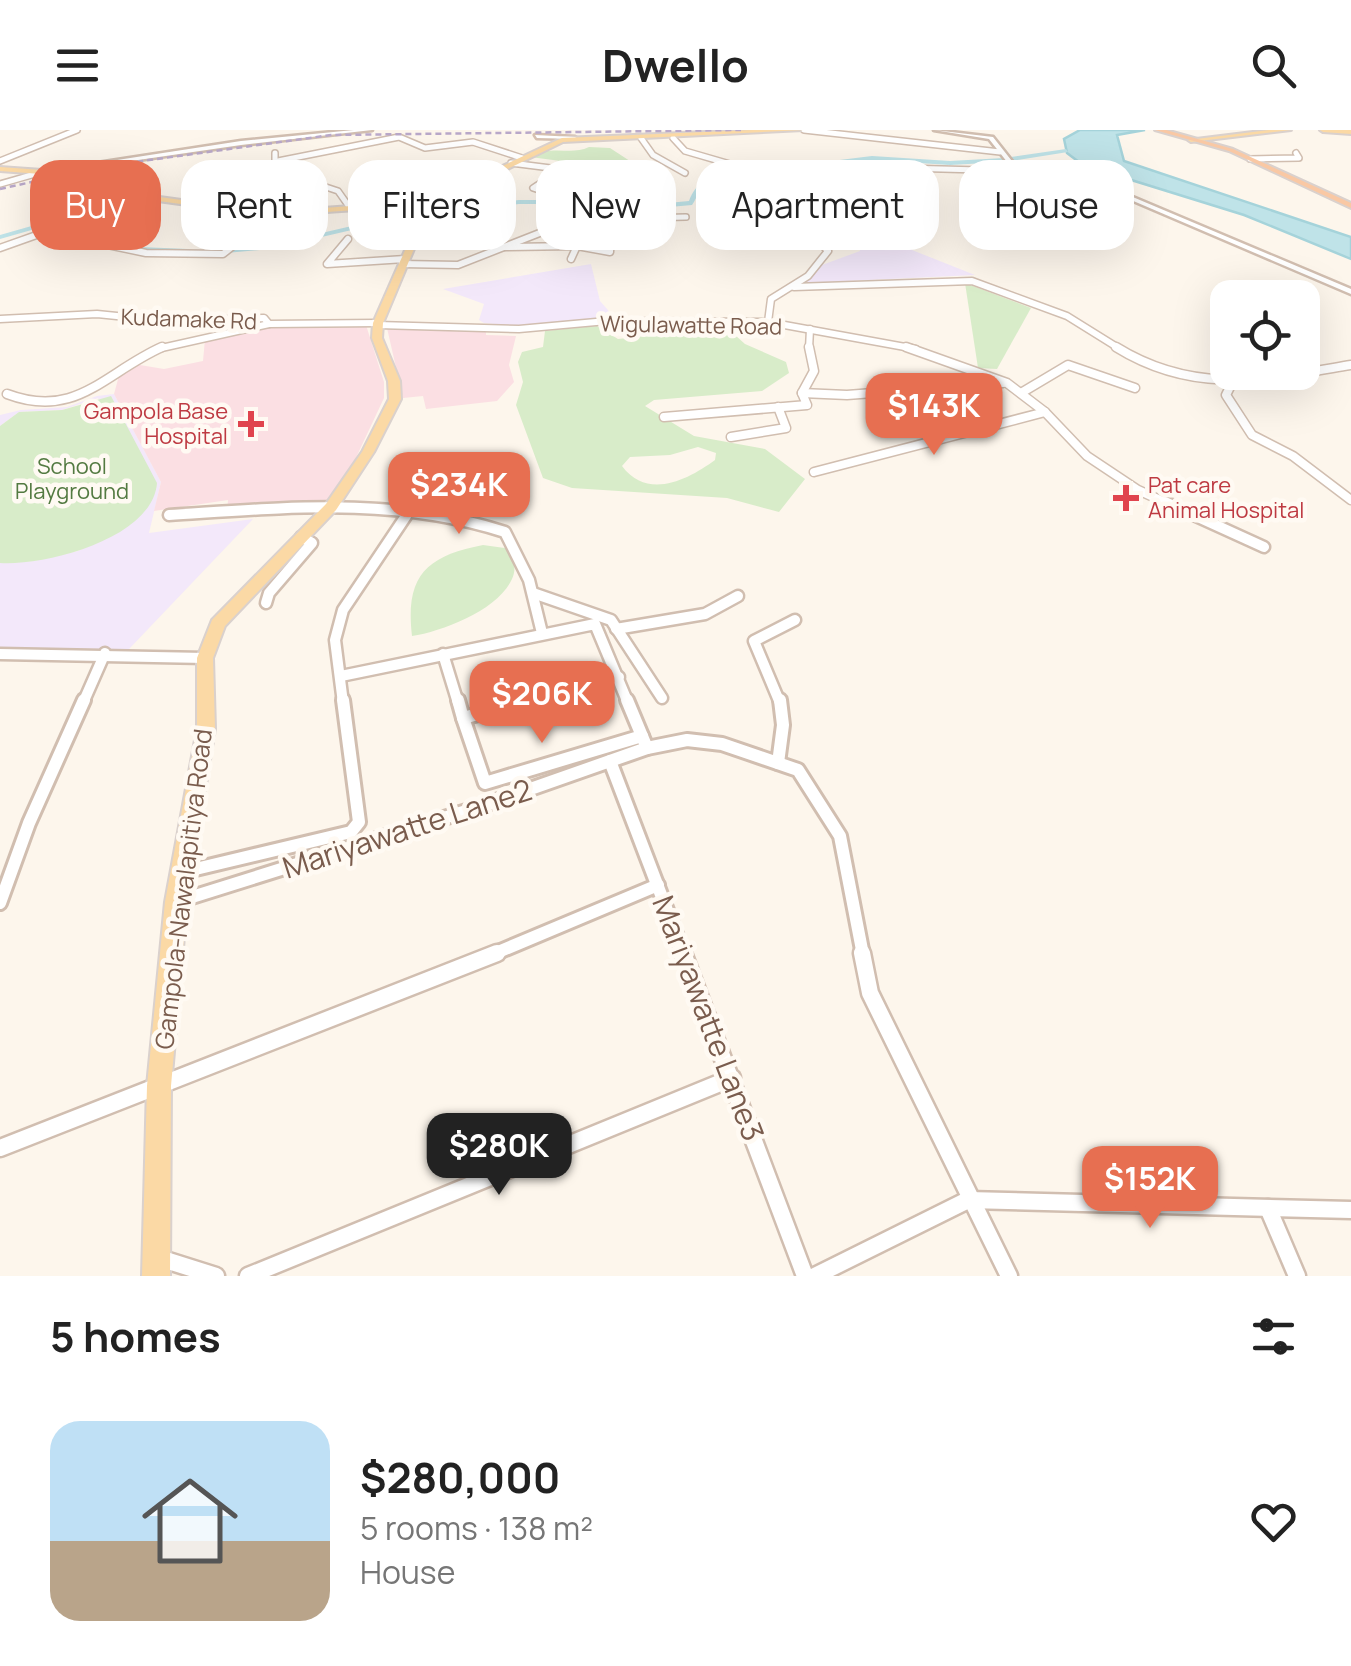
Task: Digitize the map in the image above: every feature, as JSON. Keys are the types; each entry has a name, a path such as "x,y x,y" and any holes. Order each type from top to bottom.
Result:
{"highway":[{"path":"1162,131 1250,160 1351,206"}],"main road":[{"path":"538,149 538,133 575,139 673,138 803,130"},
{"path":"1190,140 1288,130"},
{"path":"1323,130 1351,132"},
{"path":"1204,143 1220,138"},
{"path":"516,161 538,149 575,139"},
{"path":"0,169 30,171"},
{"path":"378,324 410,250"},
{"name":"Gampola-Nawalapitiya Road","path":"155,1266 159,1086 176,902 206,729 206,658 218,624 331,507 368,452 395,400 394,382 377,338 378,324"}],"street":[{"path":"0,161 78,130"},
{"path":"124,160 368,130"},
{"path":"803,130 840,138 1001,153"},
{"path":"937,130 991,138 1005,160"},
{"path":"283,160 399,137 424,148 473,142 522,158"},
{"path":"640,138 653,155 685,174"},
{"path":"673,138 685,151 771,176 796,217 828,251 794,287 771,299 768,322"},
{"path":"274,153 278,160"},
{"path":"1250,160 1300,158 1296,153"},
{"path":"0,184 30,175"},
{"path":"328,189 338,192 348,205"},
{"path":"1134,199 1351,292"},
{"path":"676,218 686,218"},
{"path":"0,248 45,232 146,253 223,254 228,250"},
{"path":"348,240 327,264 403,261 458,265 490,250"},
{"path":"571,258 576,250"},
{"path":"794,287 972,281 1068,316 1134,358 1210,377"},
{"name":"Kudamake Rd","path":"0,319 65,320 98,314 166,321 244,316 264,318 269,324 378,324"},
{"name":"Wigulawatte Road","path":"378,324 519,329 606,322 768,322 913,348 1007,383 1045,412 1087,456 1138,490 1264,547"},
{"path":"8,394 26,404 60,403 97,389 120,366 162,347 269,324"},
{"path":"802,393 814,370 809,358 810,329"},
{"path":"1021,393 1068,365 1135,388"},
{"path":"1320,370 1351,365"},
{"path":"802,393 847,395 1007,383"},
{"path":"1229,390 1226,396 1252,435 1294,456 1351,500"},
{"path":"664,417 808,404 802,393"},
{"path":"731,437 786,428 778,407"},
{"path":"814,472 1045,412"},
{"path":"169,515 331,507 451,515 505,532 532,593 542,632"},
{"path":"184,872 351,832 359,822 335,640 343,610 410,510"},
{"path":"266,604 269,593 312,543 302,537"},
{"path":"532,593 611,620 662,698"},
{"path":"616,629 705,614 738,596"},
{"path":"778,763 783,724 779,692 754,641 796,620"},
{"path":"341,676 542,632 595,624 645,742 485,783 443,654"},
{"path":"0,903 29,823 105,653"},
{"path":"0,654 105,653 206,658"},
{"path":"462,718 619,677"},
{"name":"Mariyawatte Lane2","path":"176,902 610,761 645,742 704,742 798,770 840,836 870,993 968,1200 1009,1276"},
{"name":"Mariyawatte Lane3","path":"610,761 805,1276"},
{"path":"0,1148 391,998 658,884"},
{"path":"248,1276 732,1078"},
{"path":"816,1276 968,1200 1351,1210"},
{"path":"1268,1208 1297,1276"},
{"path":"155,1266 216,1276"}],"shaded area":[{"path":"912,250 975,275 805,283 822,265 860,251"},
{"path":"591,264 600,301 615,318 525,327 484,323 479,320 484,304 443,289"},
{"name":"Gampola Base Hospital","path":"366,325 384,382 384,398 353,464 327,505 227,514 228,500 154,511 161,482 114,394 120,372 134,364 164,369 203,361 205,339 273,326"},
{"path":"387,328 486,330 486,335 516,336 509,365 514,382 497,401 426,409 423,396 403,398"},
{"path":"114,394 161,482 149,533 253,519 129,649 0,649 0,563 34,561 78,551 124,528 150,504 98,398 62,410 19,412 0,426 0,415 21,410 67,407 97,396"}],"green space":[{"path":"610,148 628,160 530,157 546,151"},
{"path":"965,283 1031,308 997,369 978,368"},
{"path":"597,326 618,339 726,327 745,344 786,362 789,373 762,391 654,400 645,406 694,436 765,449 805,479 779,512 727,498 572,488 543,478 516,405 523,382 518,362 522,352 543,347 545,331","holes":["698,447 716,453 715,460 705,467 669,483 644,482 632,477 622,466 630,457 670,455"]},
{"name":"School Playground","path":"111,396 157,483 151,502 137,519 94,545 43,560 0,563 0,426 19,412 62,410"},
{"path":"483,545 511,549 514,572 505,590 468,617 412,636 412,598 424,572 447,555"}],"water":[{"path":"1080,130 1145,130 1117,135 1124,160 1076,160 1067,153 1064,139"},
{"path":"1134,164 1351,237 1351,259 1244,215 1134,181"}],"waterway":[{"path":"215,252 270,247 412,214 519,202 538,202 565,211 591,204 636,208 692,203 698,188 707,181 735,179 716,168 744,162 799,167 872,158 950,163 1066,151"},
{"path":"0,237 49,223 95,232 139,249 188,251"}],"railway":[{"path":"0,189 99,167 331,135 741,130"}],"place":[{"name":"Gampola Base Hospital","path":"251,424"},
{"name":"Pat care Animal Hospital","path":"1126,498"}]}
